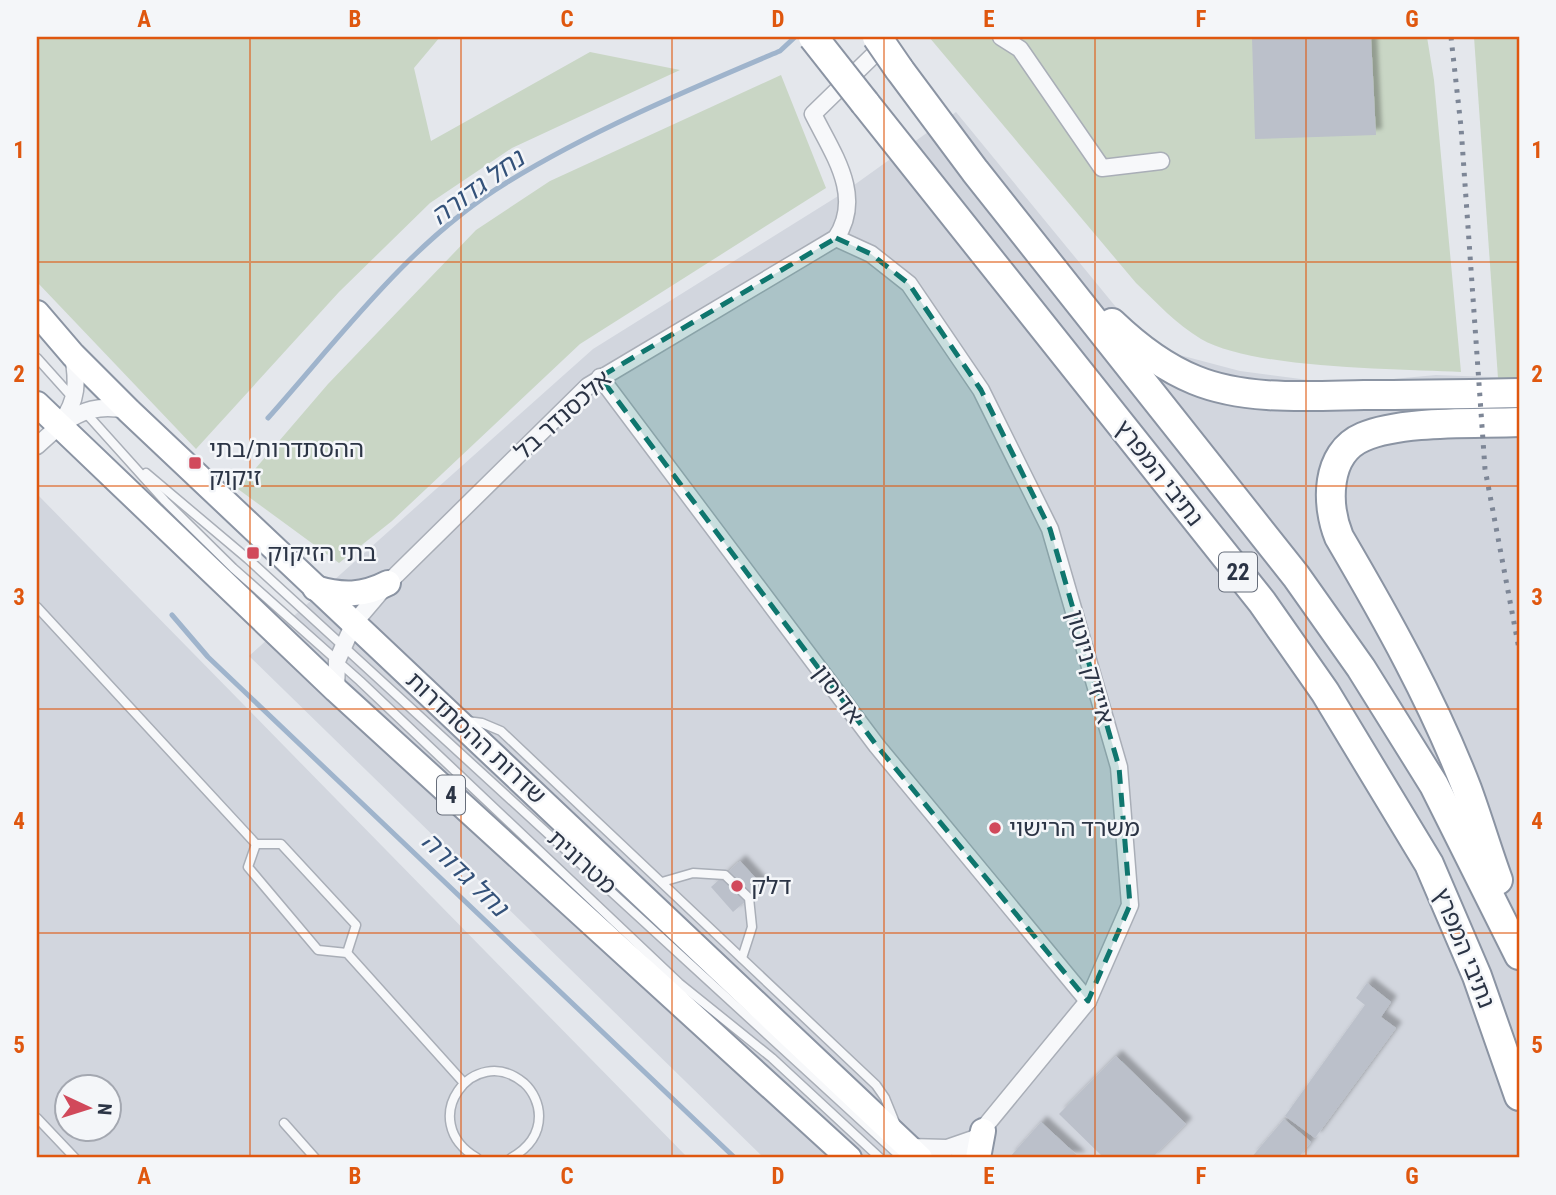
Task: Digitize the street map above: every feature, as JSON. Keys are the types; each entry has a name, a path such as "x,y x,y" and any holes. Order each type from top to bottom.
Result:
{"highway":[{"name":"נתיבי המפרץ","path":"813,37 1262,602 1325,692 1370,761 1429,864 1477,976 1519,1096"},
{"name":"נתיבי המפרץ","path":"877,37 975,170 1296,576 1361,667 1434,785 1519,955"},
{"path":"975,170 1106,317 1137,346 1196,381 1228,389 1295,396 1519,393"},
{"name":"שדרות ההסתדרות","path":"37,313 73,355 129,411 908,1151"},
{"name":"4","path":"37,404 336,690 849,1158"},
{"path":"1519,422 1456,423 1386,431 1362,437 1347,447 1334,467 1331,502 1332,520 1339,537 1401,644 1467,789 1519,942"},
{"path":"315,588 350,594 370,592 388,583"},
{"path":"978,1158 984,1131"}],"street":[{"path":"836,238 847,222 845,178 813,114 892,37"},
{"path":"1001,37 1020,49 1102,168 1161,161"},
{"name":"אלכסנדר בל","path":"336,690 340,653 354,623 388,583 600,377 836,238"},
{"name":"אייזיק ניוטון","path":"836,238 871,254 909,284 981,390 1050,528 1119,767 1130,905 1088,1001 984,1131 959,1158"},
{"path":"73,355 79,405"},
{"name":"אדיסון","path":"600,377 877,746 1088,1001"},
{"path":"37,446 79,405 129,411"},
{"name":"אלכסנדר בל","path":"376,644 373,621 388,583"},
{"name":"אייזיק ניוטון","path":"908,1151 958,1146 984,1131"}],"lane":[{"name":"מטרונית","path":"37,358 200,537 340,653 908,1151"},
{"name":"מטרונית","path":"130,460 204,520 679,984 772,1058 880,1158"},
{"path":"37,607 256,844 281,844 356,925 347,953"},
{"path":"455,719 482,723 500,731 876,1085 894,1116 908,1151"},
{"path":"256,844 248,867 318,950 347,953 464,1083"},
{"path":"662,882 693,873 725,875 749,898 752,927 742,958"},
{"path":"477,1158 456,1140 450,1125 450,1110 454,1095 464,1083 489,1071 504,1072 523,1082 536,1099 539,1114 532,1141 510,1158"},
{"path":"37,1118 75,1158"},
{"path":"284,1124 315,1158"}],"highlighted area":[{"path":"836,238 871,254 909,284 981,390 1050,529 1119,767 1130,905 1088,1001 877,746 600,377"}],"shaded area":[{"path":"956,112 1129,323 1172,353 1240,371 1339,384 1436,375 1519,378 1519,1158 764,1158 249,656 593,349 843,193"},
{"path":"37,494 688,1158 37,1158"}],"green space":[{"path":"37,37 440,37 414,68 431,141 590,52 680,70 512,148 430,203 339,292 196,449 37,282"},
{"path":"929,37 1427,37 1434,80 1461,372 1289,362 1224,349 1201,339 1175,320 1136,283"},
{"path":"1474,37 1519,37 1519,379 1498,378"},
{"path":"781,75 826,188 580,344 392,521 339,563 238,489 328,384 476,230 550,181"}],"building":[{"path":"1252,37 1371,37 1376,135 1255,139"},
{"name":"דלק","path":"740,861 763,886 733,912 711,887"},
{"path":"1367,983 1391,1002 1381,1017 1396,1028 1315,1138 1285,1116 1365,1005 1356,998"},
{"path":"1116,1056 1186,1124 1152,1158 1104,1158 1059,1114"},
{"path":"1284,1119 1311,1142 1298,1158 1251,1158"},
{"path":"1041,1122 1080,1158 1009,1158"}],"waterway":[{"name":"נחל גדורה","path":"268,418 408,261 471,206 572,146 641,112 780,51 795,37"},
{"name":"נחל גדורה","path":"172,615 208,657 735,1158"}],"railway":[{"path":"1451,37 1461,127 1485,469 1519,649"}],"place":[{"name":"ההסתדרות/בתי זיקוק","path":"195,463"},
{"name":"בתי הזיקוק","path":"253,553"},
{"name":"משרד הרישוי","path":"995,828"},
{"name":"דלק","path":"737,886"}]}
